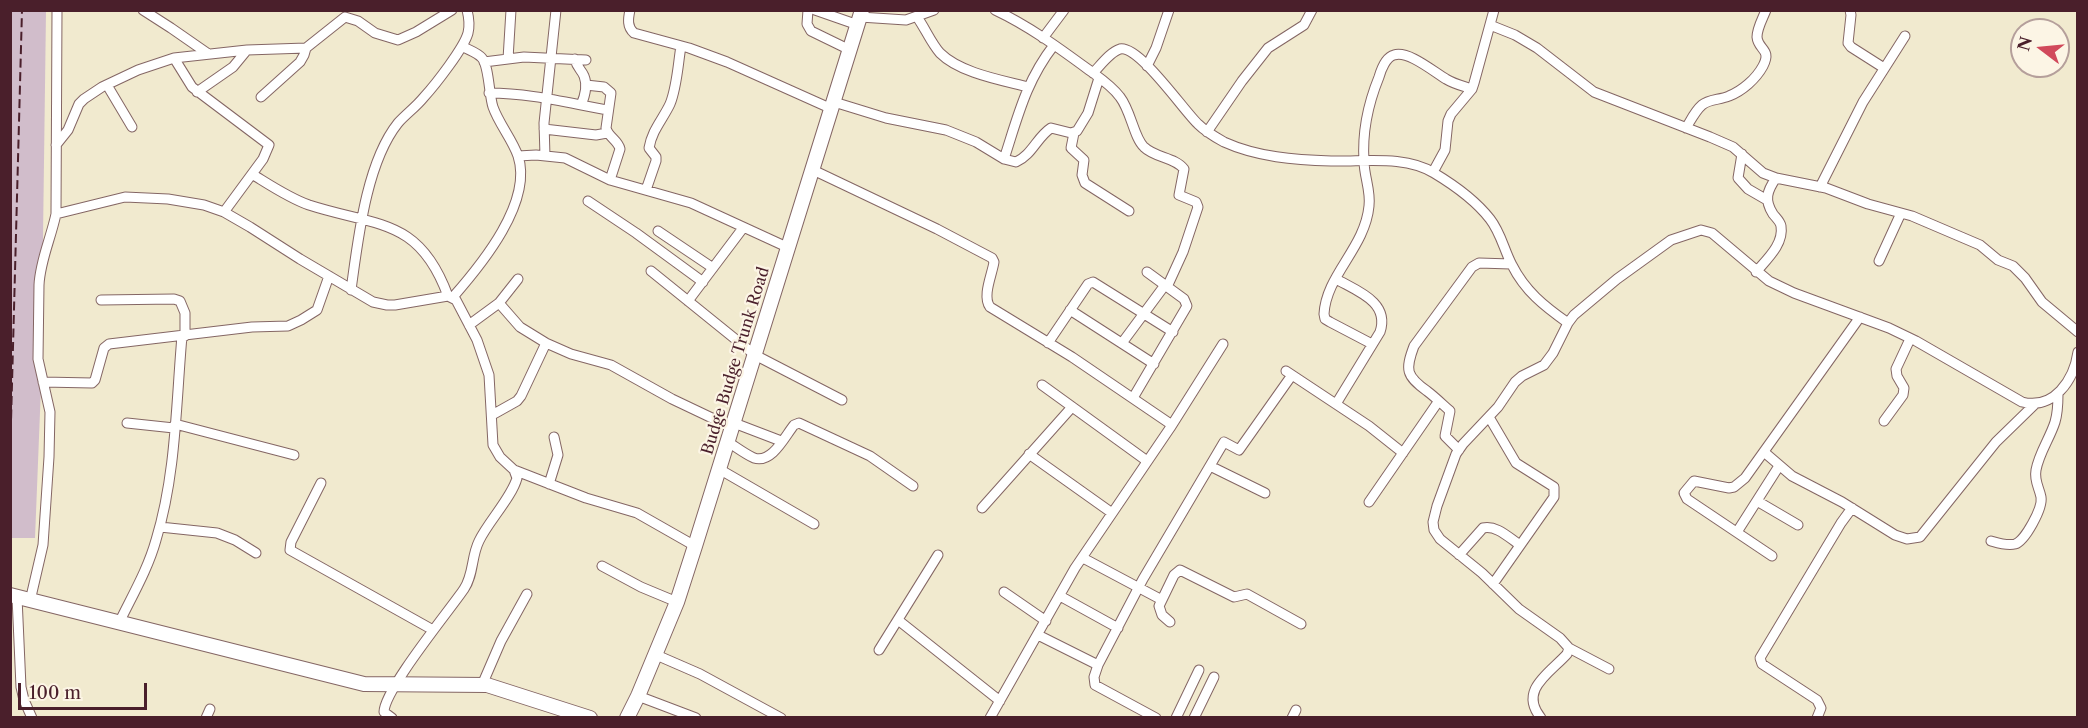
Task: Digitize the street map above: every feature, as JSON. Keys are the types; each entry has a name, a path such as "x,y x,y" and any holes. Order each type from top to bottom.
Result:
{"main road":[{"name":"Budge Budge Trunk Road","path":"627,717 638,696 676,602 695,546 860,18"},
{"path":"19,598 364,684 488,685 590,717"}],"street":[{"path":"32,717 21,687 19,598 43,545 46,519 50,412 38,359 39,273 56,214 57,10"},
{"path":"143,10 207,53"},
{"path":"56,144 68,130 79,104 90,94 138,70 174,57 247,50 306,48 345,17 358,21 375,33 398,40 452,10"},
{"path":"351,290 362,218 379,158 398,123 424,98 462,46 469,29 467,10"},
{"path":"508,59 511,10"},
{"path":"546,156 544,129 546,99 556,10"},
{"path":"630,10 628,25 634,33 727,62 833,105 946,130 976,142 1011,162 1020,161 1051,128 1074,133"},
{"path":"808,10 807,24 811,31 850,50"},
{"path":"816,10 860,18 906,20 934,10"},
{"path":"995,10 1016,20 1054,45 1112,87 1125,104 1143,147 1182,166 1184,172 1179,195 1197,204 1197,212 1183,252 1166,286 1122,344"},
{"path":"1043,38 1064,10"},
{"path":"1147,66 1169,10"},
{"path":"1207,132 1268,48 1304,25 1312,10"},
{"path":"1433,172 1445,150 1448,121 1451,114 1472,89 1494,10"},
{"path":"1686,128 1700,106 1743,89 1763,66 1767,57 1765,50 1758,43 1757,35 1766,10"},
{"path":"1850,10 1848,43 1884,68"},
{"path":"917,17 939,52 949,61 982,74 1028,87"},
{"path":"1490,25 1515,35 1537,48 1594,92 1710,136 1742,154 1764,173 1776,178 1820,187 1901,213 1980,245 1998,260 2013,266 2025,278 2042,302 2078,332"},
{"path":"1820,187 1851,123 1905,36"},
{"path":"1004,159 1035,70 1054,45"},
{"path":"56,214 117,198 144,196 185,201 224,212 373,302 387,306 451,296 478,268 513,211 521,190 522,176 518,156 496,114 489,93 484,62 477,54 462,46"},
{"path":"646,190 656,161 650,143 671,102 681,46"},
{"path":"261,98 300,62 306,48"},
{"path":"1129,211 1084,183 1082,175 1084,160 1071,148 1074,133 1088,113 1096,76 1113,54 1121,49 1130,52 1147,66 1186,112 1207,132 1240,148 1270,156 1307,160 1418,165 1433,172 1475,203 1490,219 1511,264 1525,287 1537,300 1568,323"},
{"path":"198,92 233,68 247,50"},
{"path":"1372,344 1325,319 1324,308 1336,279 1355,248 1370,205 1364,162 1365,118 1380,73 1390,57 1397,54 1411,58 1444,78 1472,89"},
{"path":"174,57 186,80 198,92 269,145 263,159 224,212"},
{"path":"484,62 550,58 586,60"},
{"path":"575,59 576,67 585,77 585,95 581,105"},
{"path":"107,85 132,128"},
{"path":"586,85 608,89 611,93 606,128 607,133 617,141 620,149 610,180"},
{"path":"489,93 534,95 608,110"},
{"path":"544,129 596,135 607,133"},
{"path":"1742,154 1738,178 1748,189 1767,200"},
{"path":"518,156 546,156 573,160 592,173 691,203 789,248"},
{"path":"813,170 938,229 992,258 994,261 986,296 986,302 990,307 1072,357 1172,424"},
{"path":"252,174 309,205 362,218 399,232 424,250 469,325 489,375 493,445 496,452 517,474 516,482 476,547 470,579 433,630 384,707 384,712 392,717"},
{"path":"1756,272 1778,245 1780,222 1769,207 1767,200 1768,189 1776,178"},
{"path":"588,201 703,282"},
{"path":"1879,261 1901,213"},
{"path":"688,302 742,228"},
{"path":"658,231 712,268"},
{"path":"1608,669 1569,648 1560,638 1519,609 1440,539 1434,530 1433,522 1459,450 1498,407 1515,382 1544,365 1553,353 1568,323 1584,305 1671,240 1693,232 1707,231 1717,236 1769,281 1910,339 1990,385 2022,402 2034,405"},
{"path":"1459,450 1445,436 1450,411 1411,378 1408,370 1409,358 1414,346 1472,267 1479,263 1511,264"},
{"path":"651,271 755,355 842,400"},
{"path":"1133,398 1185,312 1187,303 1147,272"},
{"path":"43,382 92,383 95,380 104,348 109,345 252,327 288,326 302,320 319,306 329,276"},
{"path":"469,325 499,303 518,279"},
{"path":"1336,279 1378,306 1383,322 1380,332 1336,404"},
{"path":"1048,343 1088,284 1093,282 1173,332"},
{"path":"101,300 174,299 180,301 185,308 172,462 160,527 150,556 119,623"},
{"path":"499,303 520,327 546,343 571,354 611,365 672,399 733,425 781,441"},
{"path":"1070,310 1154,364"},
{"path":"1772,556 1687,499 1684,494 1694,482 1729,488 1734,487 1745,478 1860,317"},
{"path":"1884,421 1904,396 1904,388 1896,369 1910,339"},
{"path":"492,415 517,401 521,396 546,343"},
{"path":"990,717 1083,558 1223,344"},
{"path":"1764,452 1792,476 1895,534 1907,539 1920,537 1996,441 2034,405 2058,394 2073,372 2077,357"},
{"path":"1156,717 1095,685 1094,677 1098,665 1139,588 1224,442 1239,450 1289,373 1369,426 1403,453"},
{"path":"1042,385 1147,461"},
{"path":"1992,541 2007,545 2015,544 2022,540 2029,531 2040,506 2041,497 2035,478 2036,468 2055,422 2058,411 2058,394"},
{"path":"1369,502 1438,402"},
{"path":"982,508 1072,407"},
{"path":"1489,417 1516,463 1554,487 1555,492 1554,497 1493,584"},
{"path":"127,423 175,426 294,455"},
{"path":"728,442 755,458 760,458 772,453 794,425 799,423 870,456 913,486"},
{"path":"549,484 558,455 554,437"},
{"path":"1029,454 1112,513"},
{"path":"1210,466 1265,493"},
{"path":"1737,532 1779,466"},
{"path":"719,469 814,524"},
{"path":"514,470 612,507 637,513 695,546"},
{"path":"321,483 291,542 290,550 433,630"},
{"path":"1757,501 1798,525"},
{"path":"1816,717 1821,708 1817,700 1762,664 1760,658 1852,508"},
{"path":"160,527 217,533 235,540 256,553"},
{"path":"1459,555 1483,528 1487,527 1500,531 1520,545"},
{"path":"879,650 938,555"},
{"path":"1083,558 1162,600"},
{"path":"602,566 641,587 676,602"},
{"path":"1170,622 1159,610 1174,575 1180,570 1234,597 1247,594 1301,624"},
{"path":"1004,592 1046,621"},
{"path":"482,685 501,641 527,594"},
{"path":"1060,596 1118,628"},
{"path":"898,620 1000,701"},
{"path":"1038,635 1098,665"},
{"path":"1541,717 1533,702 1534,690 1567,654 1569,648"},
{"path":"654,654 700,674 781,717"},
{"path":"1176,717 1199,670"},
{"path":"1194,717 1214,677"},
{"path":"638,696 696,717"}],"shaded area":[{"path":"10,11 46,11 41,387 35,538 10,538"}],"railway":[{"path":"10,459 22,10"}]}
